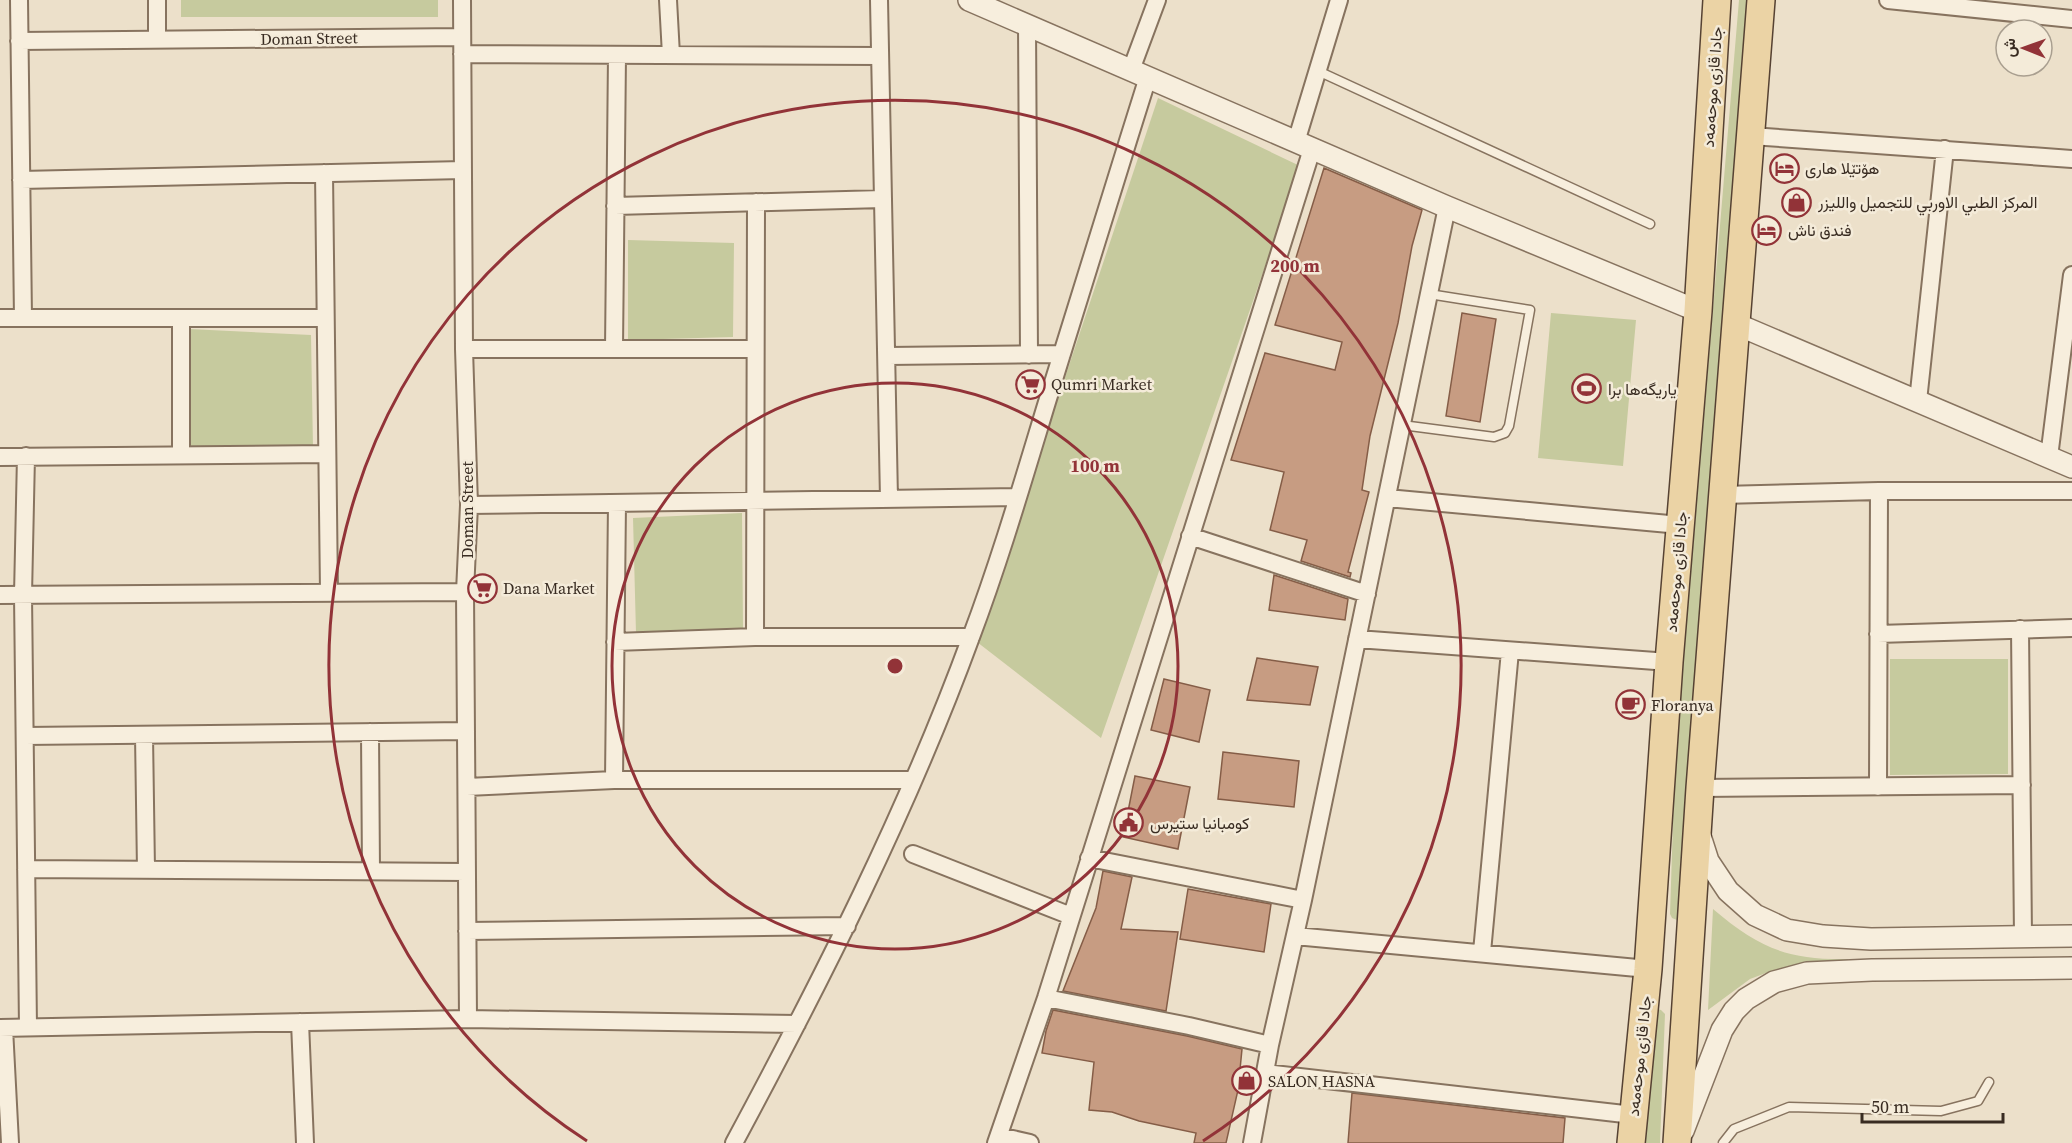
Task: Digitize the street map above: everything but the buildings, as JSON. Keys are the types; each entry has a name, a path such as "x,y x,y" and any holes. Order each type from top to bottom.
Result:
{"main road":[{"name":"جادا قازی موحەمەد","path":"1631,1143 1648,969 1669,662 1698,311 1717,0"},
{"path":"1678,1143 1697,826 1761,0"},
{"path":"1651,923 1661,934 1671,936 1681,934 1691,928"}],"street":[{"path":"19,0 23,318"},
{"path":"157,0 157,40"},
{"name":"Doman Street","path":"462,0 464,349 469,505 465,592 468,1019"},
{"path":"668,0 671,55"},
{"path":"879,0 890,499"},
{"path":"969,0 1447,207 1698,311"},
{"path":"734,1143 847,927 914,780 971,637 1018,497 1062,354 1140,73 1157,0"},
{"path":"1030,1143 997,1139 1046,998 1190,536 1304,145 1318,71 1339,0"},
{"path":"1888,0 1933,2 2072,17"},
{"path":"1027,25 1029,355"},
{"name":"Doman Street","path":"19,41 157,40 462,45"},
{"path":"462,45 617,55 880,56"},
{"path":"614,349 617,55"},
{"path":"1750,136 2072,159"},
{"path":"1918,401 1945,149"},
{"path":"21,180 463,170"},
{"path":"324,173 329,593"},
{"path":"615,206 883,199"},
{"path":"755,637 756,202"},
{"path":"1251,1143 1447,207"},
{"path":"2049,457 2069,315 2072,275"},
{"path":"0,318 325,318"},
{"path":"180,455 181,318"},
{"path":"1736,324 2072,466"},
{"path":"464,349 755,349"},
{"path":"888,356 1062,354"},
{"path":"0,457 327,454"},
{"path":"26,456 23,595 28,1027"},
{"path":"1722,495 1879,491 2072,491"},
{"path":"1878,787 1879,491"},
{"path":"469,505 1018,497"},
{"path":"1387,498 1680,525"},
{"path":"614,780 617,503"},
{"path":"1190,536 1366,594"},
{"path":"0,596 465,592"},
{"path":"1878,634 2072,628"},
{"path":"2020,629 2023,937"},
{"path":"615,642 755,637 971,637"},
{"path":"1357,639 1669,662"},
{"path":"1482,952 1510,651"},
{"path":"25,736 466,731"},
{"path":"370,732 371,871"},
{"path":"144,735 146,870"},
{"path":"467,787 614,780 914,780"},
{"path":"1700,788 2022,785"},
{"path":"1697,826 1708,861 1728,891 1755,915 1787,930 1823,936 1871,939 2072,936"},
{"path":"913,854 1071,915"},
{"path":"1089,858 1303,900"},
{"path":"26,869 467,872"},
{"path":"467,931 847,927"},
{"path":"1295,936 1648,969"},
{"path":"1871,939 1872,970"},
{"path":"1678,1143 1722,1030 1734,1011 1746,999 1774,982 1807,974 1872,970 2072,968"},
{"path":"1046,998 1189,1026 1270,1045"},
{"path":"10,1143 2,1028 468,1019 797,1024"},
{"path":"300,1022 305,1143"},
{"path":"1265,1073 1633,1116"}],"lane":[{"path":"1318,71 1650,224"},
{"path":"1402,425 1494,437 1505,433 1509,426 1530,310 1429,294"},
{"path":"1723,1143 1734,1129 1789,1107 1941,1111 1978,1101 1989,1082"}],"green space":[{"path":"181,0 438,0 438,17 181,17"},
{"path":"1739,0 1755,0 1680,917 1677,920 1670,914 1675,760"},
{"path":"1158,98 1300,166 1101,738 977,642"},
{"path":"628,240 734,243 733,337 628,340"},
{"name":"یاریگەها برا","path":"1551,313 1636,320 1623,466 1538,458"},
{"path":"189,329 311,335 313,448 189,447"},
{"path":"742,513 743,628 636,633 633,518"},
{"path":"1890,659 2008,659 2008,774 1890,775"},
{"path":"1713,909 1745,933 1775,949 1808,957 1848,959 1848,964 1774,970 1750,979 1708,1010"},
{"path":"1657,1009 1665,1014 1660,1143 1644,1143"}],"place":[{"name":"هۆتێلا هاری","path":"1784,168"},
{"name":"المركز الطبي الاوربي للتجميل والليزر","path":"1797,202"},
{"name":"فندق ناش","path":"1767,230"},
{"name":"Qumri Market","path":"1030,384"},
{"name":"یاریگەها برا","path":"1587,389"},
{"name":"Dana Market","path":"482,588"},
{"name":"Floranya","path":"1630,705"},
{"name":"كومبانيا ستيرس","path":"1129,823"},
{"name":"SALON HASNA","path":"1247,1081"}]}
